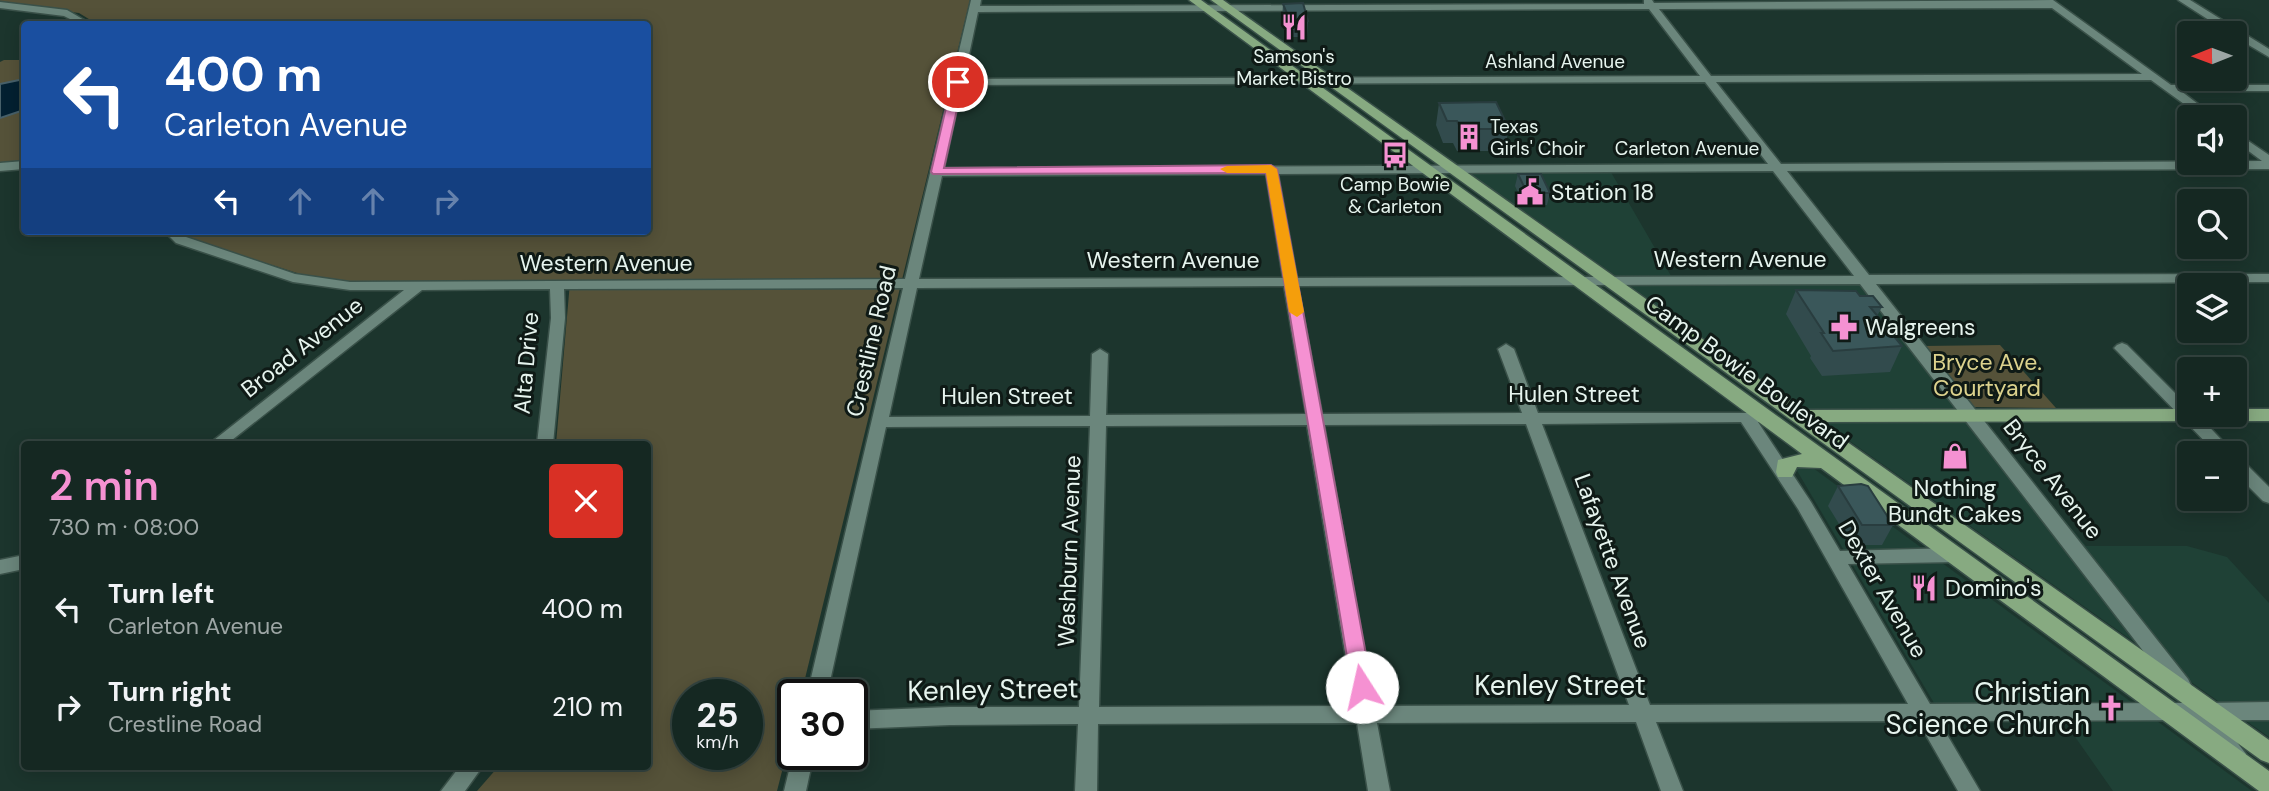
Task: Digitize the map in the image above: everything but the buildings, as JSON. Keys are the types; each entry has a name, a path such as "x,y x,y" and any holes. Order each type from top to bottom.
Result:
{"main road":[{"name":"Camp Bowie Boulevard","path":"1210,4 1329,80 2269,753"},
{"name":"Camp Bowie Boulevard","path":"1210,4 1303,80 1580,282 1755,417 1830,464 2269,785"},
{"path":"1494,220 1515,212"},
{"name":"Hulen Street","path":"2247,415 2269,415"},
{"name":"Hulen Street","path":"1755,417 2177,416"},
{"path":"1785,472 1785,465 1793,461 1817,460 1830,464"}],"street":[{"path":"2183,0 2269,54"},
{"name":"Bryce Avenue","path":"1649,3 1868,281 1969,415 2201,706 2264,791"},
{"path":"975,4 2051,3 2192,105"},
{"name":"Crestline Road","path":"821,679 975,4"},
{"path":"0,5 67,13 81,21"},
{"name":"Ashland Avenue","path":"958,82 2153,77"},
{"path":"2168,88 2269,88"},
{"path":"2247,146 2269,163"},
{"name":"Carleton Avenue","path":"937,172 2269,163"},
{"path":"0,167 21,165"},
{"path":"1271,169 1379,791"},
{"name":"Western Avenue","path":"175,235 181,240 293,278 350,286 2269,278"},
{"name":"Alta Drive","path":"545,441 558,318 557,286"},
{"name":"Broad Avenue","path":"221,441 417,287"},
{"path":"2122,348 2177,405"},
{"name":"Lafayette Avenue","path":"1506,349 1535,419 1672,791"},
{"name":"Washburn Avenue","path":"1086,791 1100,354"},
{"name":"Hulen Street","path":"880,422 1755,417"},
{"name":"Dexter Avenue","path":"1755,417 1773,461 1785,472 1969,791"},
{"path":"2199,427 2213,441"},
{"path":"2247,475 2269,497"},
{"path":"1834,558 1955,555"},
{"path":"0,567 21,563"},
{"name":"Kenley Street","path":"868,720 1088,715 1924,713 2166,710 2201,706 2269,711"},
{"path":"452,791 470,770"},
{"path":"795,791 800,770"}],"shaded area":[{"path":"1608,167 1674,281 1868,281 2086,546 2187,546 2227,557 2269,603 2269,737 1463,168"},
{"path":"1809,465 2252,791 2113,791 2052,704 1934,703 1796,469"}],"green space":[{"path":"0,0 970,0 805,679 777,679 777,770 782,770 777,791 477,791 495,770 651,770 651,441 556,441 570,282 345,281 300,274 191,239 188,235 651,235 651,21 92,21 79,13 0,3"},
{"path":"21,60 21,163 0,165 0,62"},
{"name":"Bryce Ave. Courtyard","path":"2000,345 2056,408 1974,407 1923,346"}],"water":[{"path":"21,80 21,111 0,118 0,84"}],"slow traffic":[{"path":"1227,169 1271,169 1297,312"}],"place":[{"name":"Samson's Market Bistro","path":"1294,27"},
{"name":"Texas Girls' Choir","path":"1469,137"},
{"name":"Camp Bowie & Carleton","path":"1395,155"},
{"name":"Station 18","path":"1530,192"},
{"name":"Walgreens","path":"1844,327"},
{"name":"Nothing Bundt Cakes","path":"1955,456"},
{"name":"Domino's","path":"1924,588"},
{"name":"Christian Science Church","path":"2111,708"}],"route":[{"path":"958,82 937,172 1271,169 1362,687"}]}
